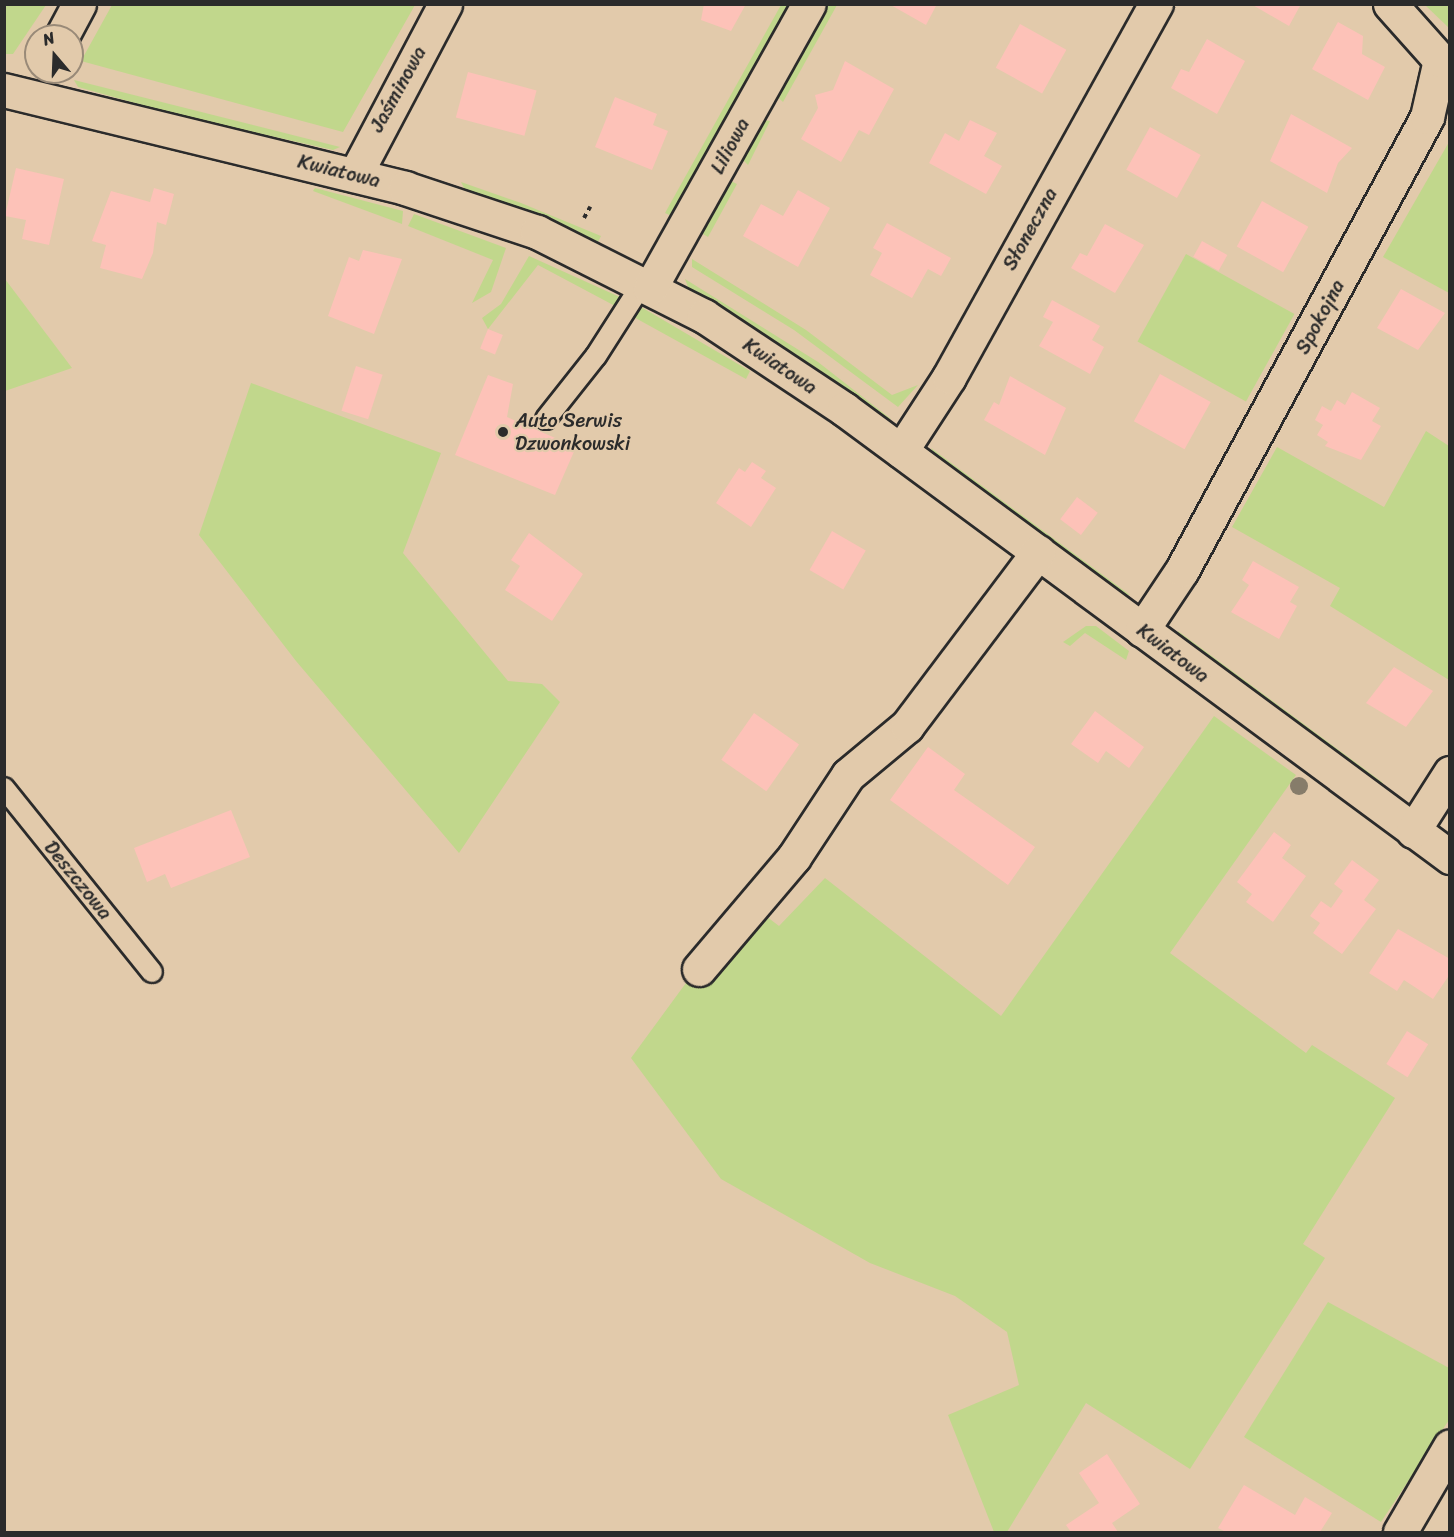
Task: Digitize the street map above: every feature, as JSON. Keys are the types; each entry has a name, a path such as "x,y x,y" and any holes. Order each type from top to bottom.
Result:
{"street":[{"path":"68,24 79,4"},
{"name":"Jaśminowa","path":"355,174 445,4"},
{"name":"Liliowa","path":"646,286 809,4"},
{"name":"Słoneczna","path":"901,451 949,377 1156,4"},
{"name":"Spokojna","path":"1142,630 1182,570 1427,117 1440,60 1390,4"},
{"name":"Kwiatowa","path":"27,85 355,174 537,232 704,316 901,451 1449,857"},
{"path":"699,969 794,857 848,775 907,726 1038,552"},
{"path":"1413,831 1449,773"},
{"path":"1400,1533 1449,1446"}],"lane":[{"path":"546,419 596,356 646,286"},
{"name":"Deszczowa","path":"4,788 152,972"}],"path":[{"path":"582,221 590,207"}],"green space":[{"path":"112,4 415,5 343,132 84,62 84,56"},
{"path":"4,5 46,5 33,24 24,24 24,38 13,54 5,54"},
{"path":"781,5 795,5 674,217 665,213"},
{"path":"820,5 837,5 783,102 771,91"},
{"path":"1425,5 1449,5 1449,28"},
{"path":"84,83 340,147 333,150 181,116 78,87 76,84"},
{"path":"758,119 770,121 748,165 738,155"},
{"path":"1449,142 1449,293 1383,257"},
{"path":"729,180 737,184 708,237 696,230"},
{"path":"461,182 521,203 601,236 597,244 465,190"},
{"path":"315,188 403,211 402,224 313,191"},
{"path":"414,214 506,248 491,292 472,303 493,260 408,226"},
{"path":"1186,254 1294,314 1246,402 1138,341"},
{"path":"529,256 622,298 617,307 538,265 488,329 482,318 501,304"},
{"path":"692,259 806,330 892,395 918,385 898,407 794,330 692,267"},
{"path":"5,279 72,368 5,391"},
{"path":"685,279 818,362 891,419 879,418 805,362 689,290"},
{"path":"636,304 750,371 746,379 630,315"},
{"path":"251,383 441,453 403,553 508,681 542,684 560,702 459,853 296,661 199,535"},
{"path":"1426,431 1449,446 1449,680 1330,606 1340,588 1232,527 1277,447 1384,507"},
{"path":"931,448 1130,595 1117,594 938,461"},
{"path":"1086,626 1096,626 1129,651 1126,660 1085,633 1070,646 1063,642"},
{"path":"1178,631 1382,782 1384,787 1178,639"},
{"path":"1214,716 1296,775 1170,953 1306,1053 1312,1045 1395,1098 1303,1244 1325,1258 1190,1469 1086,1403 1007,1532 994,1532 948,1415 1019,1385 1007,1332 955,1296 870,1263 721,1179 631,1058 746,901 779,926 825,878 1001,1016"},
{"path":"1328,1302 1449,1368 1449,1420 1381,1522 1244,1437"}],"building":[{"path":"704,4 746,4 731,31 701,20"},
{"path":"889,4 937,4 926,25"},
{"path":"1251,4 1301,4 1289,26"},
{"path":"1338,22 1363,36 1362,54 1385,67 1368,100 1312,69"},
{"path":"1020,24 1066,50 1042,93 996,68"},
{"path":"1207,39 1245,61 1217,114 1171,88 1181,69 1189,72"},
{"path":"845,61 894,89 869,135 859,130 841,162 801,139 818,108 815,95 833,90"},
{"path":"468,72 537,90 524,136 456,117"},
{"path":"615,97 657,114 653,125 668,131 652,170 595,147"},
{"path":"1291,114 1352,148 1338,163 1327,193 1270,161"},
{"path":"970,120 997,133 984,156 1002,166 986,194 929,163 945,133 959,141"},
{"path":"1150,127 1201,155 1177,198 1126,170"},
{"path":"16,168 64,179 49,245 22,239 26,220 5,216"},
{"path":"154,188 174,194 166,225 157,222 153,253 142,279 100,268 106,245 92,241 111,191 150,202"},
{"path":"798,190 830,208 798,267 743,236 761,204 783,216"},
{"path":"1262,201 1308,227 1283,272 1237,246"},
{"path":"887,223 951,258 941,276 928,269 912,298 870,275 882,253 873,248"},
{"path":"1105,224 1144,245 1115,293 1071,268 1080,253 1087,256"},
{"path":"1202,241 1227,255 1219,271 1193,257"},
{"path":"363,250 402,259 374,334 328,316 349,257 359,261"},
{"path":"1401,289 1445,313 1418,350 1377,328"},
{"path":"1052,300 1100,326 1092,340 1104,347 1090,374 1039,346 1053,322 1043,317"},
{"path":"488,329 503,335 495,354 480,348"},
{"path":"356,366 383,375 368,419 341,411"},
{"path":"1160,374 1211,402 1185,449 1134,421"},
{"name":"Auto Serwis Dzwonkowski","path":"488,375 513,384 507,417 576,447 555,495 455,455"},
{"path":"1010,376 1066,408 1045,455 984,420 994,402 999,405"},
{"path":"1352,392 1380,408 1372,421 1381,426 1361,460 1325,446 1328,442 1317,435 1323,425 1315,420 1322,406 1331,411 1337,400 1345,405"},
{"path":"752,462 766,471 761,478 776,488 751,527 716,503 739,468 745,472"},
{"path":"1077,497 1098,513 1081,535 1060,519"},
{"path":"832,531 866,550 843,589 810,570"},
{"path":"529,533 583,574 552,621 505,590 520,566 511,560"},
{"path":"1253,561 1299,587 1290,602 1297,606 1279,639 1231,612 1249,585 1242,580"},
{"path":"1394,667 1433,691 1406,727 1366,703"},
{"path":"1095,711 1144,747 1129,768 1106,751 1098,763 1071,744"},
{"path":"754,713 799,745 766,791 721,760"},
{"path":"928,747 965,774 954,790 1035,847 1008,885 890,800"},
{"path":"231,810 250,857 171,888 165,874 147,882 134,848"},
{"path":"1274,832 1291,845 1282,858 1306,876 1273,922 1246,902 1252,894 1237,882"},
{"path":"1352,860 1379,880 1364,900 1376,909 1342,954 1313,933 1320,923 1310,916 1321,901 1331,908 1343,891 1334,884"},
{"path":"1398,929 1450,959 1450,974 1433,999 1404,980 1397,991 1369,973"},
{"path":"1407,1031 1428,1044 1408,1077 1386,1064"},
{"path":"1107,1454 1140,1504 1112,1523 1118,1532 1071,1532 1066,1525 1099,1503 1079,1473"},
{"path":"1244,1485 1295,1515 1305,1497 1332,1513 1320,1532 1226,1532 1218,1528"}],"place":[{"name":"Auto Serwis Dzwonkowski","path":"503,432"}]}
